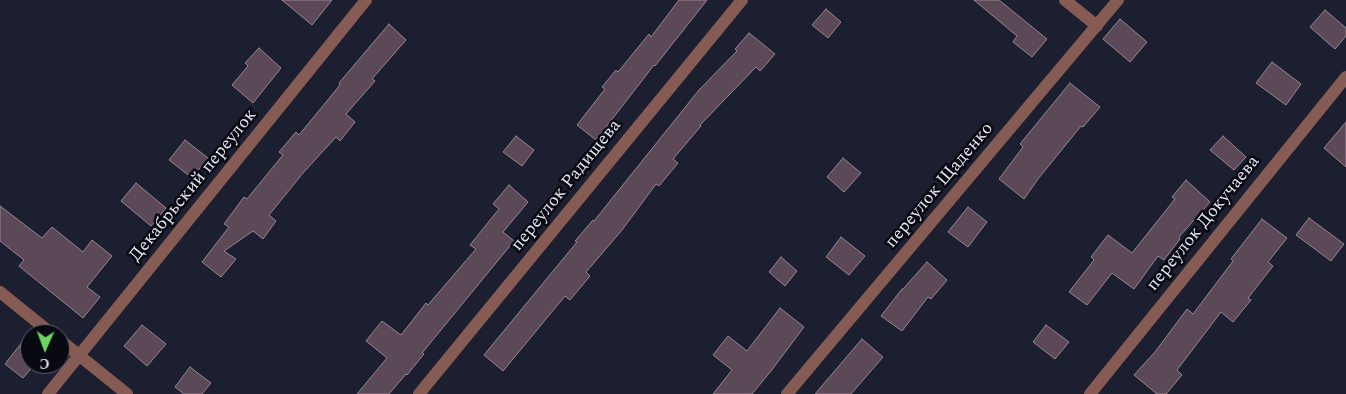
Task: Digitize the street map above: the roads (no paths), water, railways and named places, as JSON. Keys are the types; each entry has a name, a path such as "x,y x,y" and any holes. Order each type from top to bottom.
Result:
{"street":[{"name":"Декабрьский переулок","path":"48,394 366,0"},
{"name":"переулок Радищева","path":"419,394 742,0"},
{"path":"1064,0 1097,26"},
{"name":"переулок Щаденко","path":"788,394 1118,0"},
{"name":"переулок Докучаева","path":"1090,394 1346,77"},
{"path":"0,292 40,324"},
{"path":"70,348 127,394"}]}
